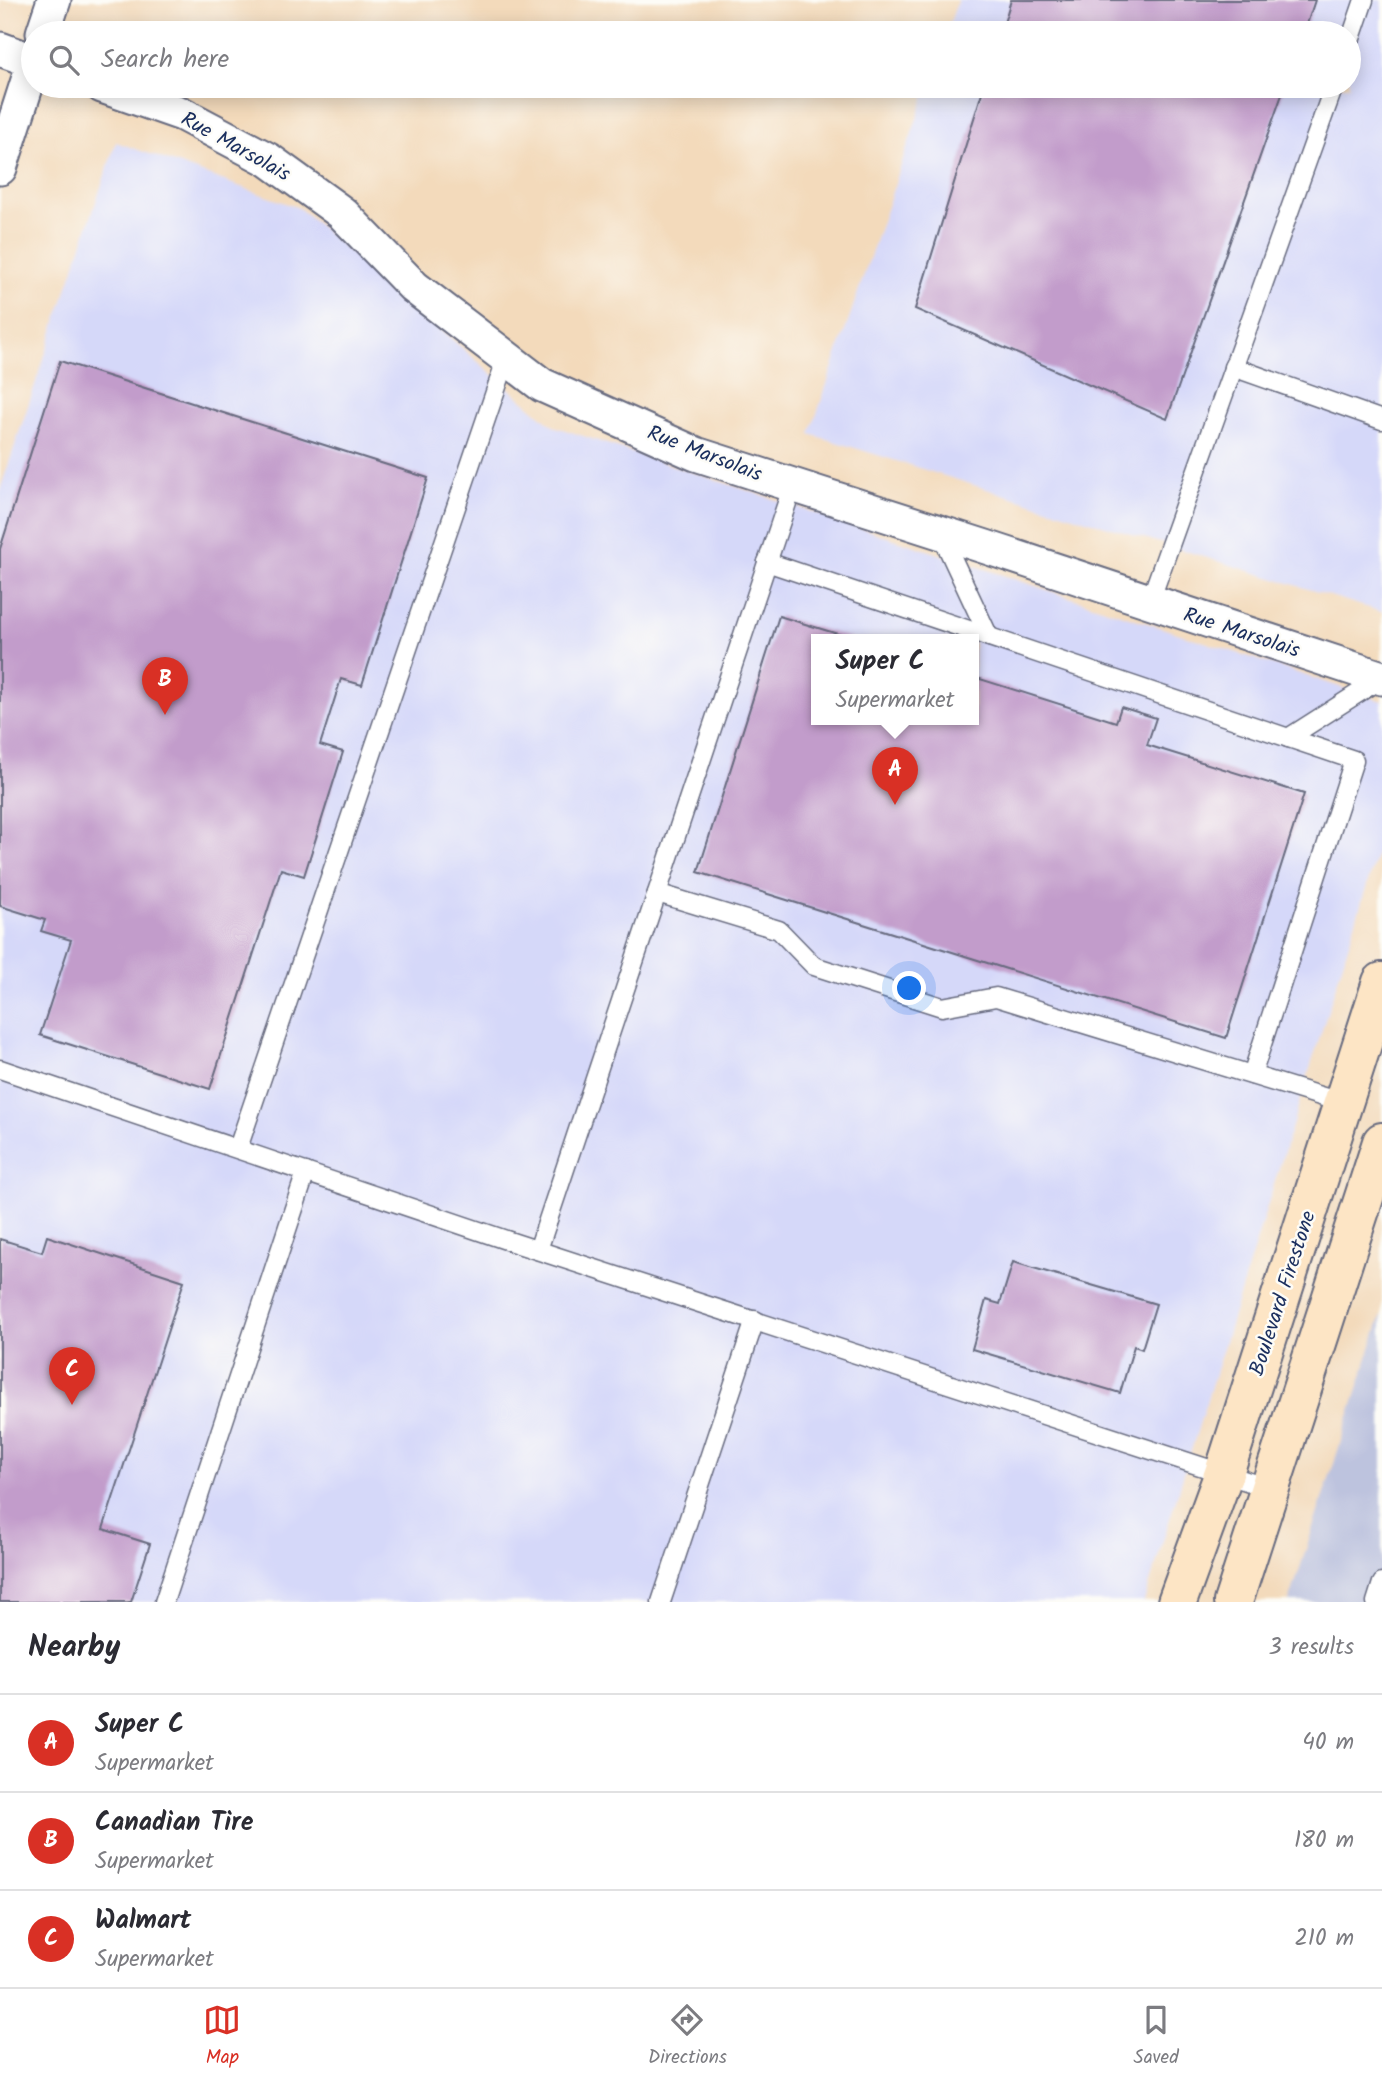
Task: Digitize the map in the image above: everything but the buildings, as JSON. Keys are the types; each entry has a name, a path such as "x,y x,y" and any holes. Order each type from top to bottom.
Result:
{"main road":[{"name":"Boulevard Firestone","path":"1177,1602 1224,1473 1382,982"},
{"path":"1233,1602 1382,1142"}],"street":[{"path":"47,21 54,0"},
{"path":"0,49 21,58"},
{"path":"0,168 22,98"},
{"name":"Rue Marsolais","path":"136,98 182,114 269,160 342,213 414,287 542,385 696,454 1382,678"}],"lane":[{"path":"1357,21 1364,0"},
{"path":"1150,601 1330,98"},
{"path":"238,1148 507,357"},
{"path":"1233,367 1382,420"},
{"path":"538,1250 793,485"},
{"path":"940,532 989,637"},
{"path":"767,562 1354,760 1252,1075"},
{"path":"1287,738 1382,678"},
{"path":"657,893 779,930 814,966 942,1007 996,997 1343,1103"},
{"path":"0,1069 538,1250 1271,1489"},
{"path":"164,1602 306,1171"},
{"path":"661,1602 755,1320"},
{"path":"1376,1602 1382,1583"}],"shaded area":[{"path":"958,0 1382,0 1382,612 810,434 924,98 1361,98 1361,21 950,21"},
{"path":"116,142 299,208 553,426 1382,701 1382,837 1144,1602 0,1602 0,490"},
{"path":"1382,1314 1382,1602 1289,1602"}],"place":[{"name":"Canadian Tire","path":"165,715"},
{"name":"Super C","path":"895,805"},
{"name":"Walmart","path":"72,1405"}]}
